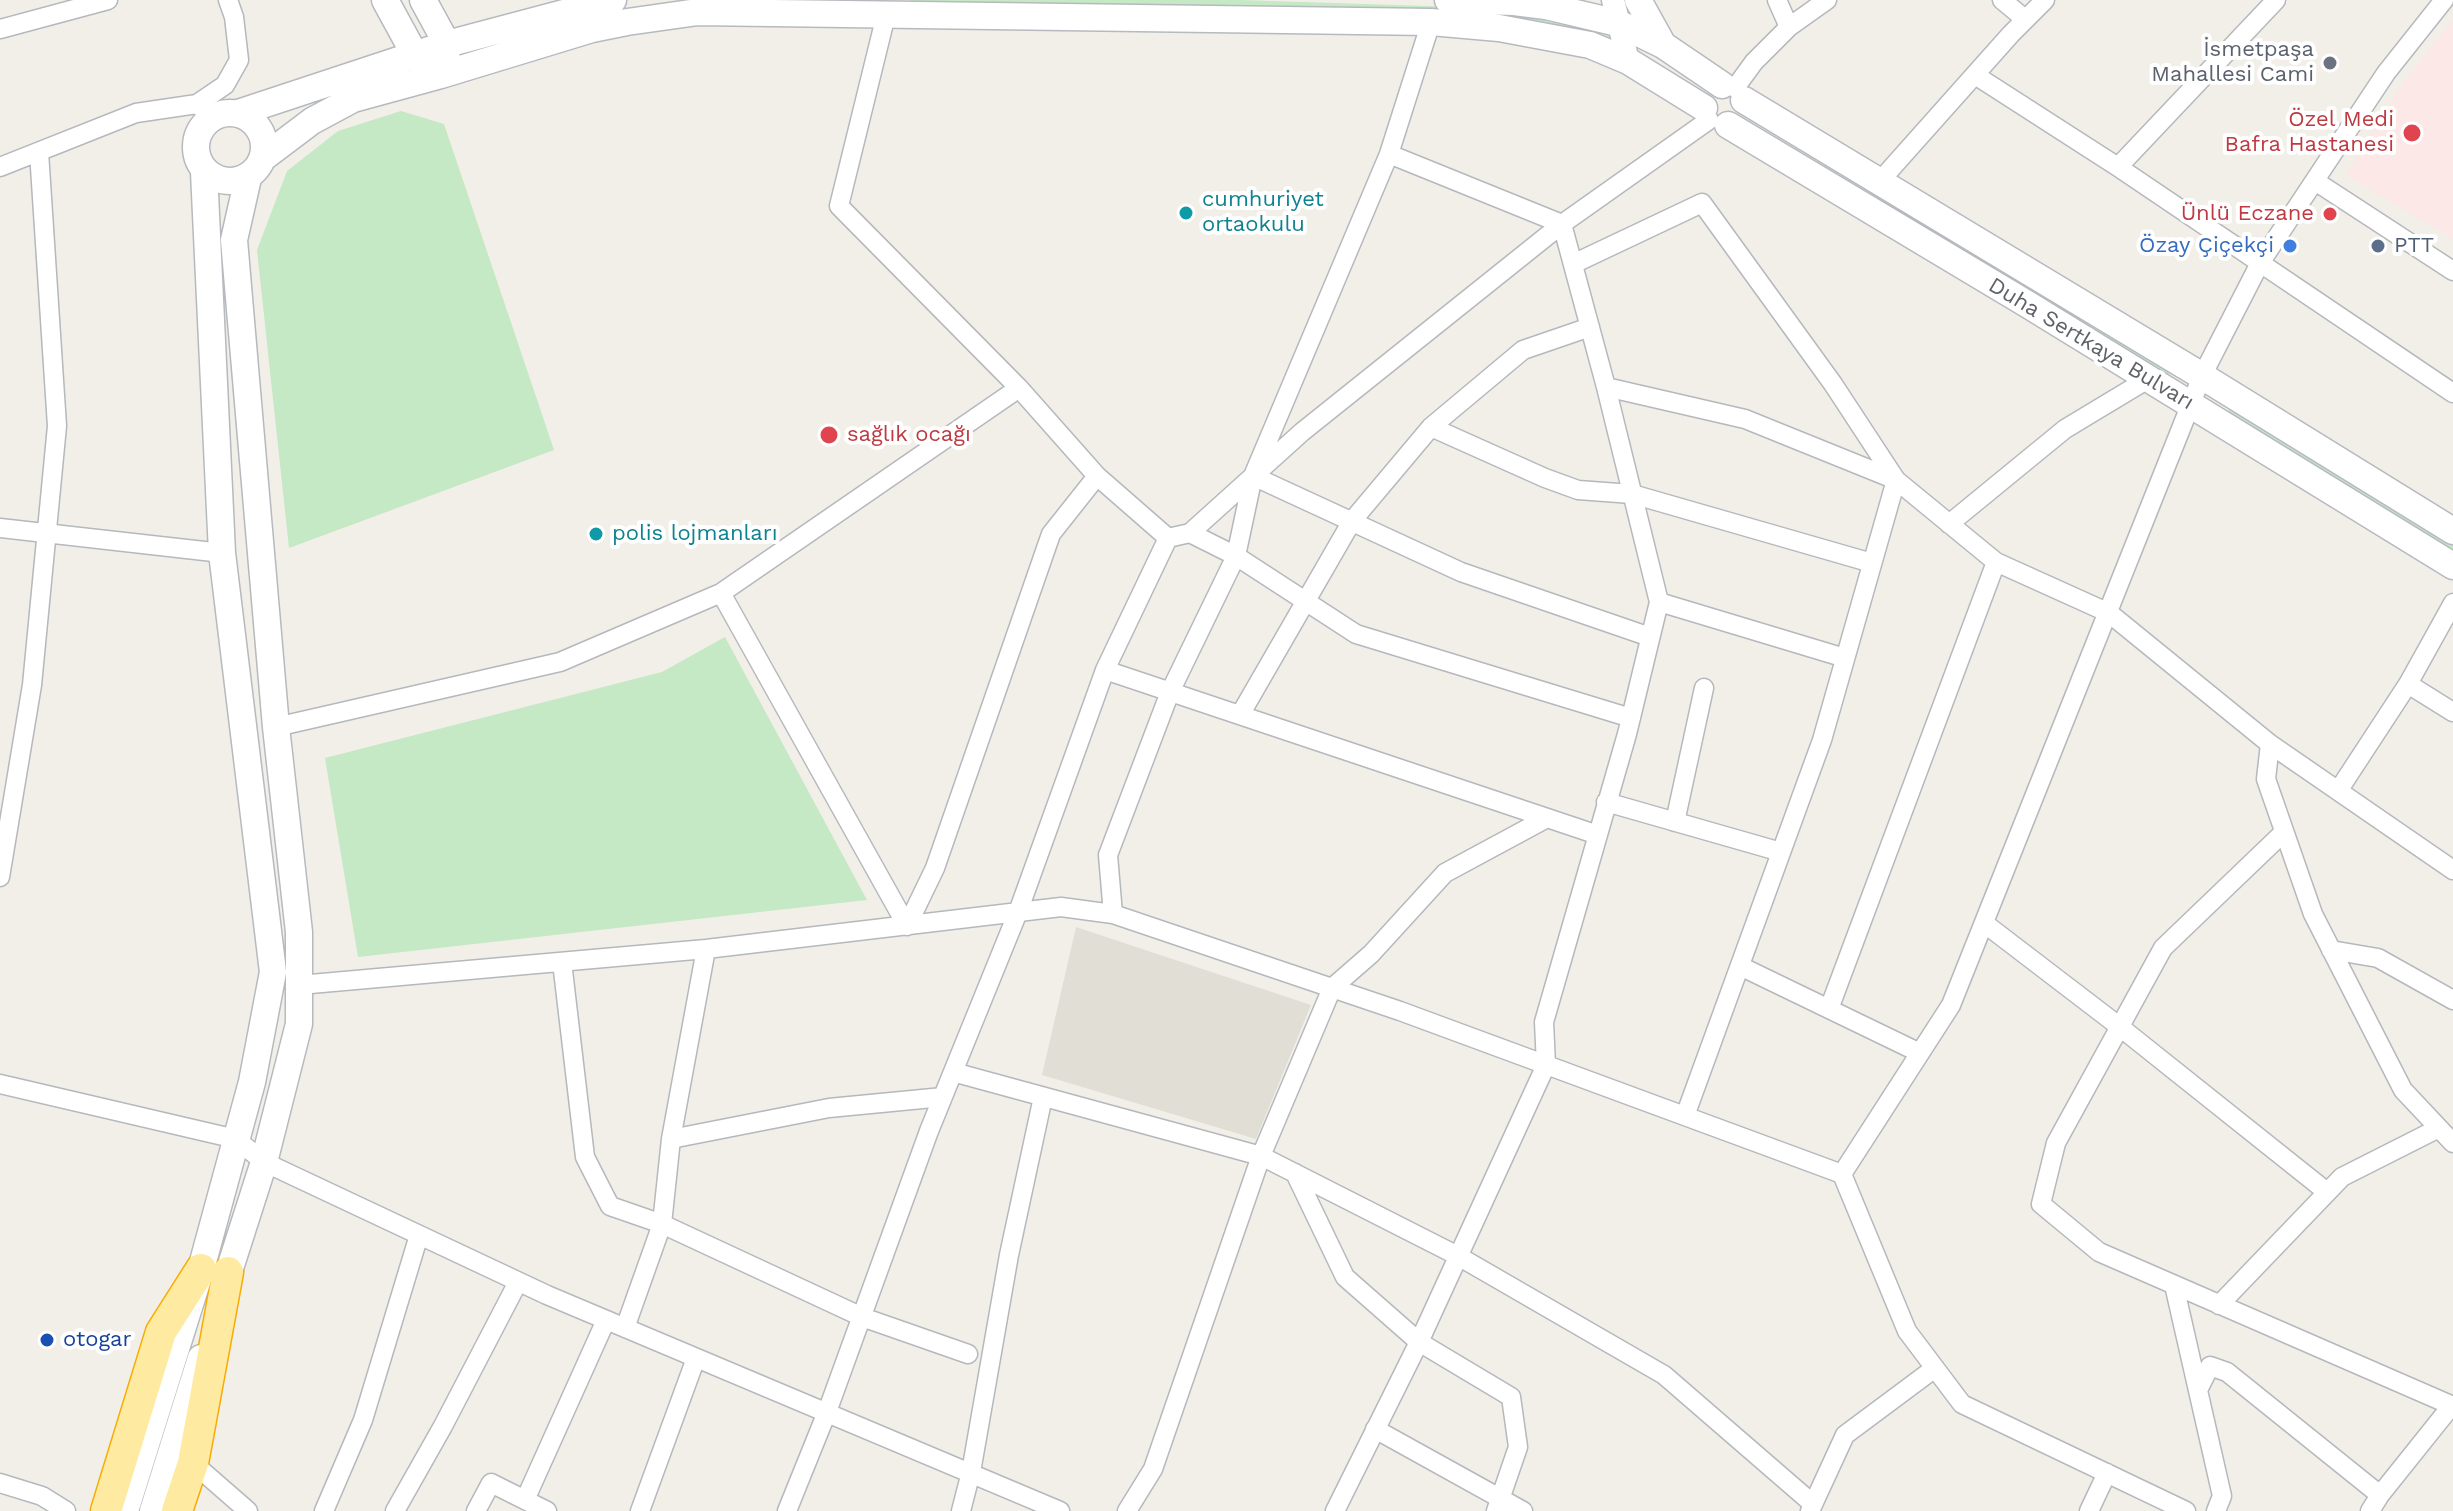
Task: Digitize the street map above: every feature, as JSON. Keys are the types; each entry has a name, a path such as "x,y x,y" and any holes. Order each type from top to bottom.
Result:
{"highway":[{"path":"177,1511 193,1463 214,1271"},
{"path":"106,1511 161,1332 214,1271"}],"main road":[{"path":"385,0 415,55 424,66 441,75 447,57 447,44 423,0"},
{"path":"153,1511 214,1271 236,1139 252,1082 273,972 222,553 204,172 197,158 195,142 201,128 216,111 613,0"},
{"name":"Duha Sertkaya Bulvarı","path":"1448,0 1554,3 1615,12 1734,91 2453,531"},
{"path":"1638,0 1663,45"},
{"name":"Duha Sertkaya Bulvarı","path":"256,168 312,121 353,99 592,29 698,6 889,5 1431,22 1551,37 1590,45 1628,61 1714,118 2453,566"},
{"path":"1710,90 1734,91 1743,113 1734,123 1714,118 1706,95 1710,90"},
{"path":"125,1511 214,1271 264,1162 299,1024 299,932 276,727 234,240 264,140 255,123 216,111"},
{"path":"204,172 225,183 256,168"}],"street":[{"path":"0,29 108,0"},
{"path":"0,167 136,113 216,111 225,85 239,60 234,17 228,0"},
{"path":"1777,0 1789,27"},
{"path":"1734,91 1754,62 1789,27 1827,0"},
{"path":"2002,0 2025,19"},
{"path":"1880,181 2045,0"},
{"path":"2118,167 2276,0"},
{"path":"1842,1174 1951,1005 2202,376 2260,263 2386,73 2444,0"},
{"path":"889,5 839,206 1019,388 1097,476 1168,538"},
{"path":"1615,12 1628,61"},
{"path":"1113,914 1108,855 1170,692 1236,556 1253,476 1389,154 1431,22"},
{"path":"1975,75 2118,167 2453,393"},
{"path":"1168,538 1190,533 1302,432 1562,224 1714,118"},
{"path":"0,877 6,810 32,685 57,426 39,152"},
{"path":"1389,154 1562,224"},
{"path":"2315,181 2453,271"},
{"path":"1573,264 1702,203 1833,384 1896,480 1996,562 2109,613 2270,744 2453,870"},
{"path":"1335,1511 1419,1342 1546,1065 1544,1022 1631,718 1659,602 1562,224"},
{"path":"1240,715 1352,521 1431,427 1523,350 1590,327"},
{"path":"1949,524 2065,429 2148,379"},
{"path":"1606,387 1745,419 1896,480"},
{"path":"276,727 560,662 721,593 1019,388"},
{"path":"1431,427 1578,490 1632,494 1872,563"},
{"path":"907,926 935,868 1051,534 1097,476"},
{"path":"1253,476 1461,572 1650,637"},
{"path":"1685,1116 1822,740 1896,480"},
{"path":"0,528 222,553"},
{"path":"1190,533 1236,556 1356,634 1631,718"},
{"path":"787,1511 827,1412 943,1097 1018,912 1105,670 1168,538"},
{"path":"1829,1009 1996,562"},
{"path":"721,593 907,926"},
{"path":"1659,602 1845,658"},
{"path":"2338,791 2408,684 2453,603"},
{"path":"1105,670 1598,835"},
{"path":"2408,684 2453,712"},
{"path":"1675,822 1704,688"},
{"path":"2270,744 2266,779 2313,914 2403,1090 2453,1143"},
{"path":"1606,802 1781,852"},
{"path":"1127,1511 1153,1469 1261,1156 1332,988 1371,954 1445,873 1547,818"},
{"path":"2198,1390 2210,1366 2227,1372 2375,1503 2453,1406 2099,1252 2041,1204 2056,1143 2163,948 2284,832"},
{"path":"299,985 706,949 1061,907 1113,914 1332,988 1842,1174 1907,1331 1962,1404 2186,1511"},
{"path":"1984,923 2327,1192"},
{"path":"625,1328 662,1224 671,1139 706,949"},
{"path":"2331,950 2378,958 2453,1000"},
{"path":"562,962 585,1157 610,1206 662,1224 862,1317 968,1354"},
{"path":"1740,966 1920,1053"},
{"path":"953,1072 1261,1156 1295,1173 1458,1256 1664,1375 1811,1507 1845,1435 1935,1368"},
{"path":"0,1084 236,1139 264,1162 518,1282 1060,1511"},
{"path":"671,1139 829,1108 943,1097"},
{"path":"961,1511 971,1472 1009,1255 1043,1097"},
{"path":"2219,1305 2342,1177 2439,1128"},
{"path":"1295,1173 1345,1277 1419,1342 1511,1397 1518,1447 1498,1505"},
{"path":"324,1511 363,1420 419,1235"},
{"path":"395,1511 518,1282"},
{"path":"2174,1285 2222,1496 2216,1511"},
{"path":"525,1500 606,1320"},
{"path":"640,1511 696,1358"},
{"path":"1375,1429 1498,1505 1523,1511"},
{"path":"193,1463 248,1511"},
{"path":"2089,1511 2107,1473"},
{"path":"0,1483 42,1496 66,1511"},
{"path":"476,1511 491,1483 547,1511"}],"shaded area":[{"name":"Özel Medi Bafra Hastanesi","path":"2453,19 2453,239 2346,175 2398,90"},
{"path":"1076,927 1311,1005 1256,1139 1042,1075"}],"green space":[{"path":"910,0 1240,0 1457,7 1609,28 1611,41 1422,11 1132,4 910,3"},
{"path":"401,111 444,124 554,450 289,548 257,250 287,171 338,131"},
{"path":"1754,125 2171,371 2169,376 1752,130"},
{"path":"2230,408 2453,545 2453,551 2228,412"},
{"path":"725,637 867,900 358,957 325,758 662,672"}],"place":[{"name":"İsmetpaşa Mahallesi Cami","path":"2330,63"},
{"name":"Özel Medi Bafra Hastanesi","path":"2412,133"},
{"name":"cumhuriyet ortaokulu","path":"1186,213"},
{"name":"Ünlü Eczane","path":"2330,214"},
{"name":"Özay Çiçekçi","path":"2290,246"},
{"name":"PTT","path":"2378,246"},
{"name":"sağlık ocağı","path":"829,435"},
{"name":"polis lojmanları","path":"596,534"},
{"name":"otogar","path":"47,1340"}]}
